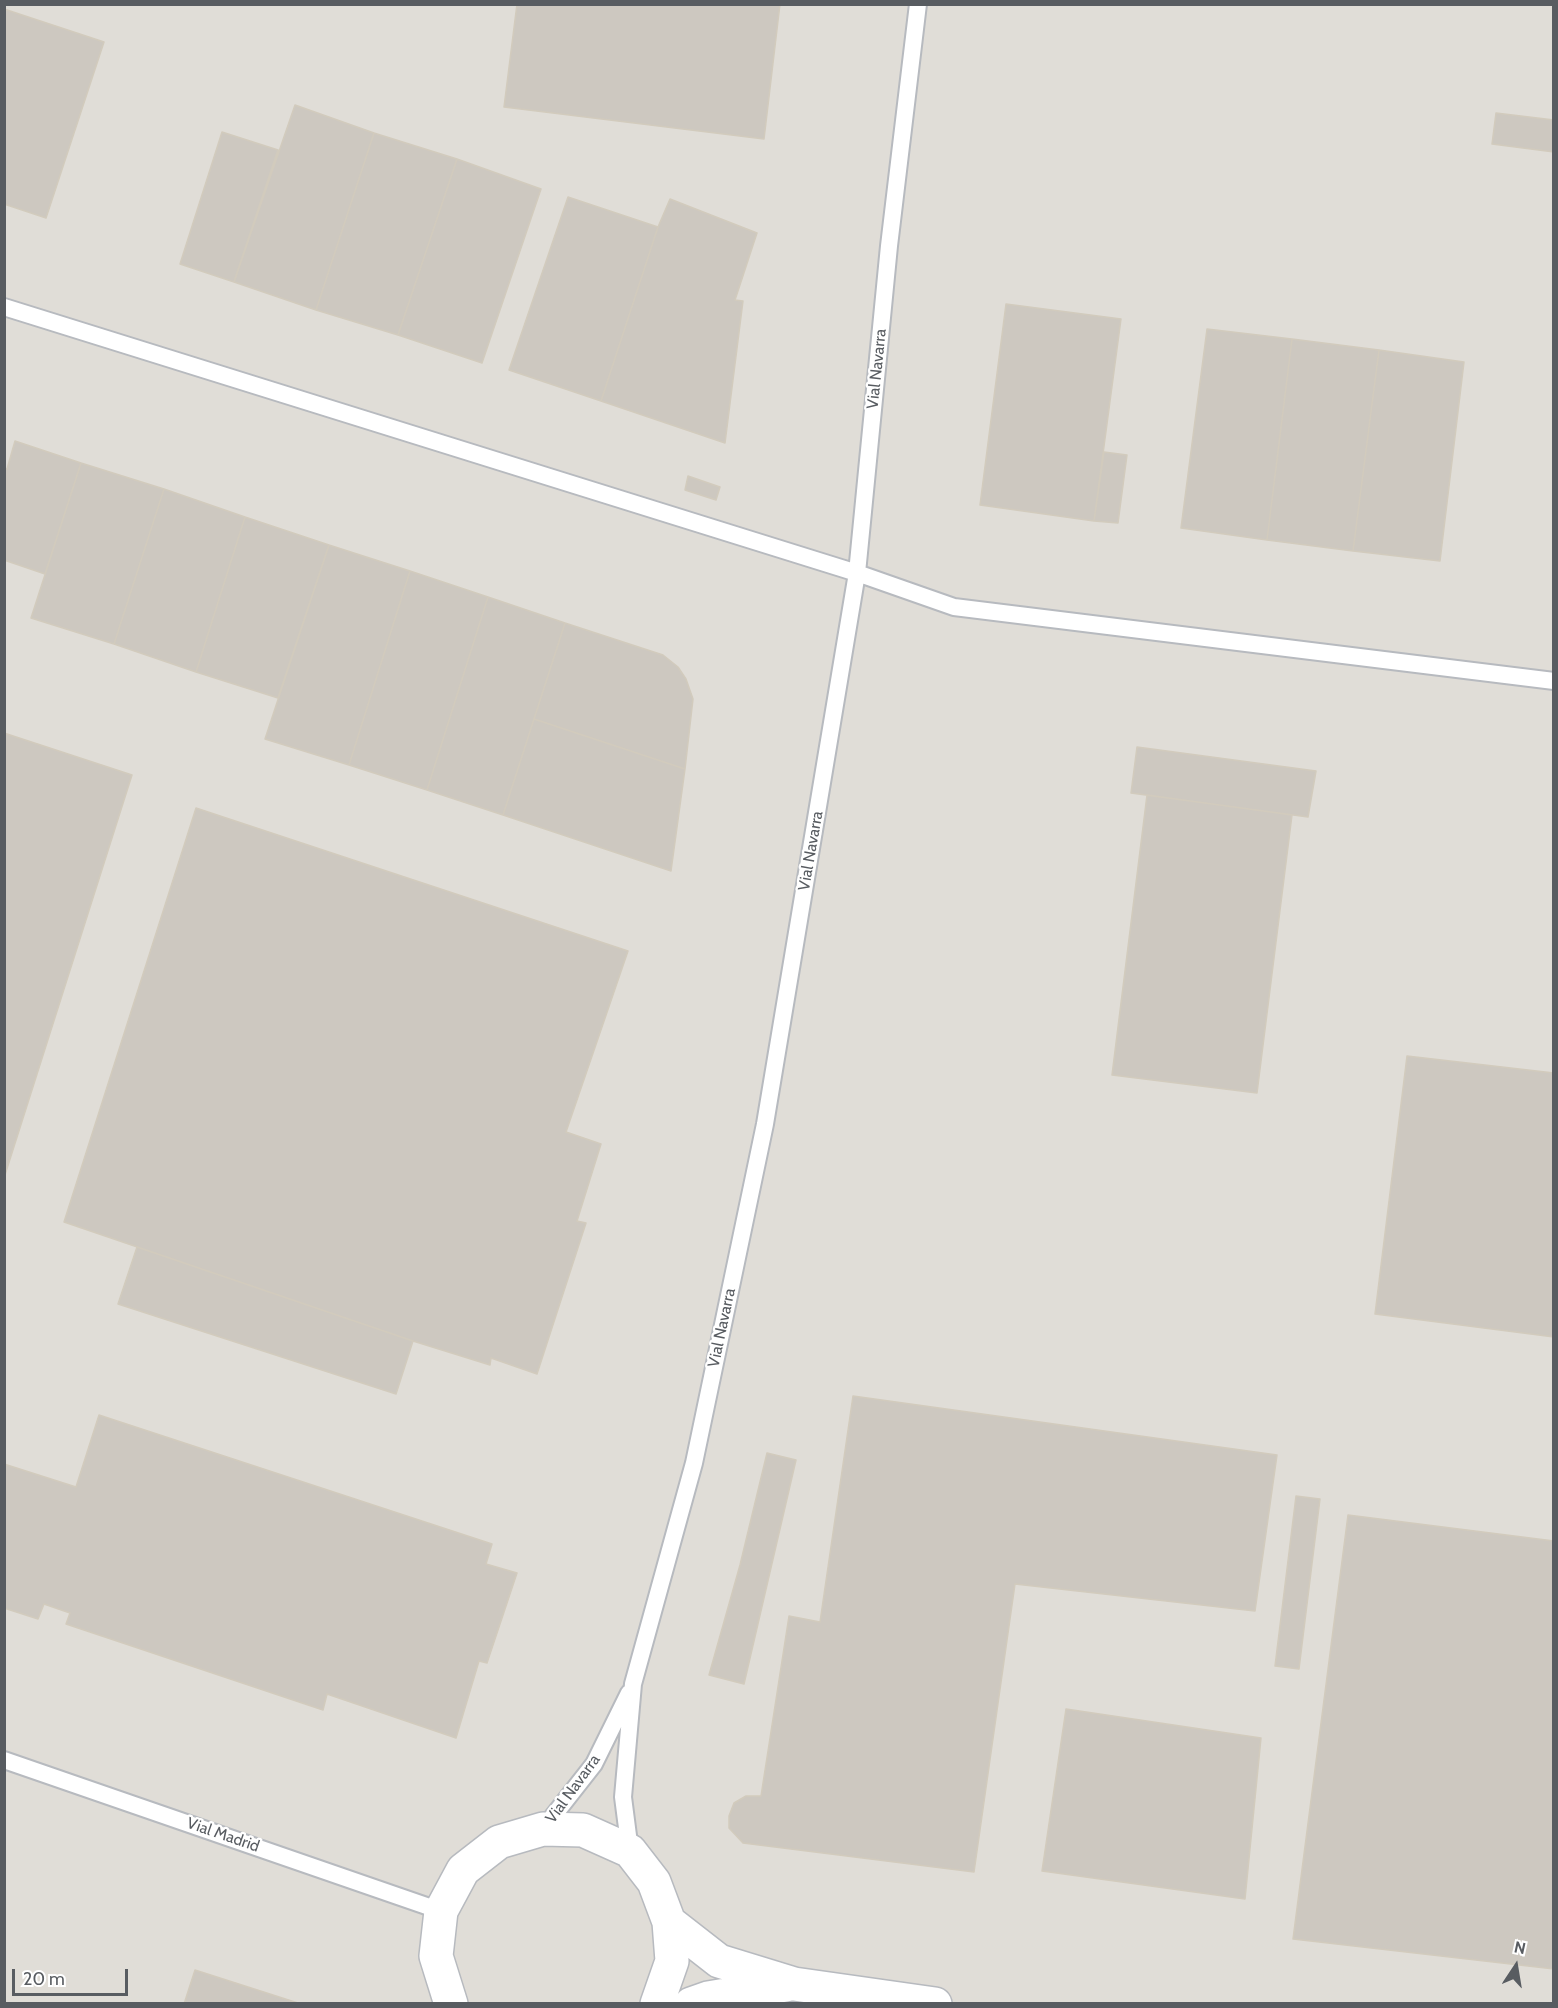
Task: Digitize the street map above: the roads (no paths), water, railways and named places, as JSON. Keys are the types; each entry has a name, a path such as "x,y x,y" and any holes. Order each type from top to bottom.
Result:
{"street":[{"path":"451,2004 436,1956 441,1911 463,1870 499,1842 543,1829 583,1830 630,1851 654,1882 669,1922 672,1961 657,2004"},
{"path":"669,1922 719,1961 794,1984 935,2004"},
{"path":"691,2004 708,1998 794,1984"}],"lane":[{"name":"Vial Navarra","path":"543,1829 594,1764 633,1684 694,1463 765,1124 857,573 889,246 918,4"},
{"path":"4,307 857,573 954,608 1554,681"},
{"name":"Vial Navarra","path":"630,1851 624,1797 633,1684"},
{"name":"Vial Madrid","path":"4,1760 441,1911"}]}
